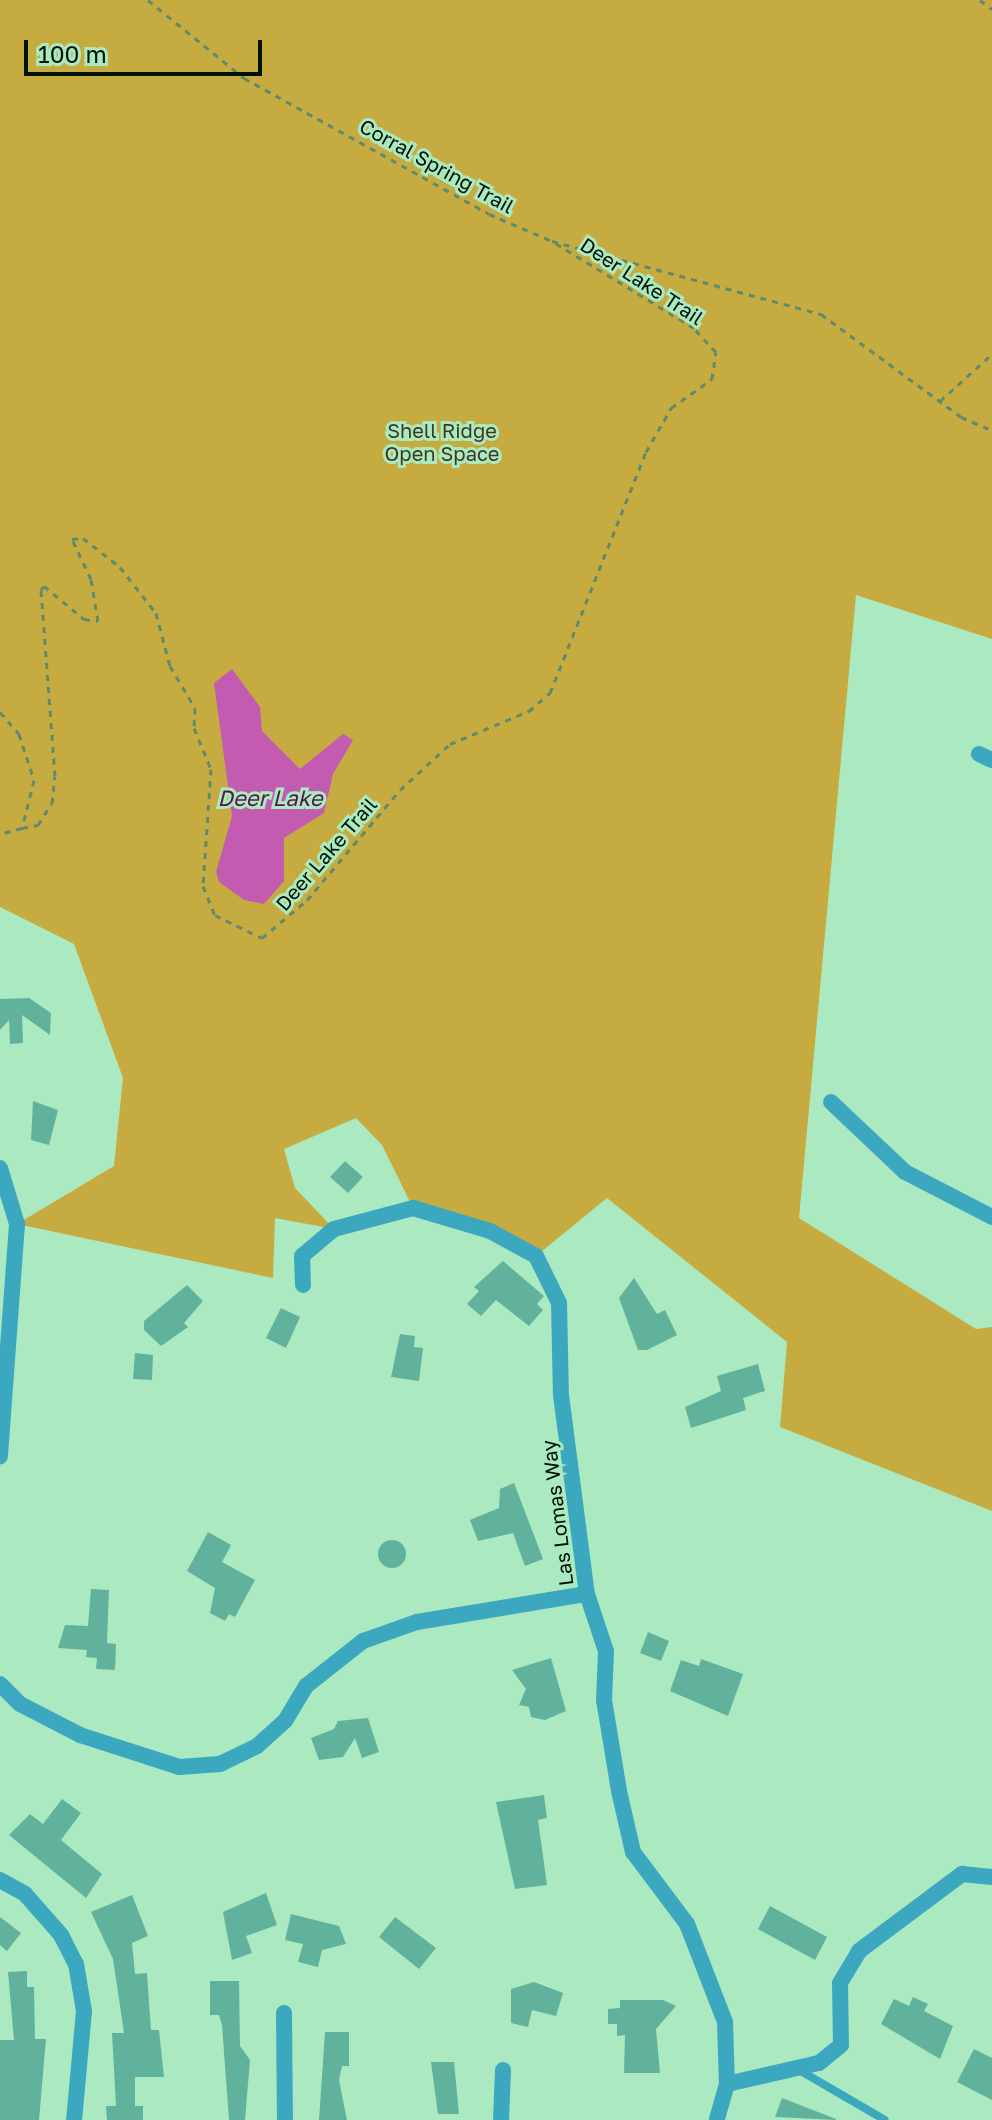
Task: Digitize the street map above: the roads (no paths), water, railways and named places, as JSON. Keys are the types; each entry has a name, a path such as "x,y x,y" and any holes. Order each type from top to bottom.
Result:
{"street":[{"path":"831,1102 905,1172 992,1217"},
{"path":"0,1168 17,1224 0,1456"},
{"name":"Las Lomas Way","path":"303,1285 302,1256 334,1229 413,1208 490,1231 536,1256 559,1303 561,1395 587,1594 606,1651 604,1700 633,1852 687,1924 725,2022 727,2084 717,2120"},
{"path":"0,1684 20,1704 80,1735 179,1767 220,1764 257,1746 285,1721 306,1686 363,1641 417,1622 587,1594"},
{"path":"727,2084 798,2069 841,2045 840,1983 859,1951 962,1874 992,1877"},
{"path":"0,1880 25,1894 61,1935 76,1964 84,2011 74,2120"},
{"path":"284,2013 285,2120"},
{"path":"501,2120 503,2070"}],"lane":[{"path":"798,2069 885,2120"}],"water":[{"name":"Deer Lake","path":"232,669 260,707 262,731 300,769 343,734 353,740 333,774 324,813 284,838 284,881 264,904 244,900 219,882 216,872 232,816 214,683"}],"park label":[{"name":"Shell Ridge Open Space","path":"442,442"}]}
